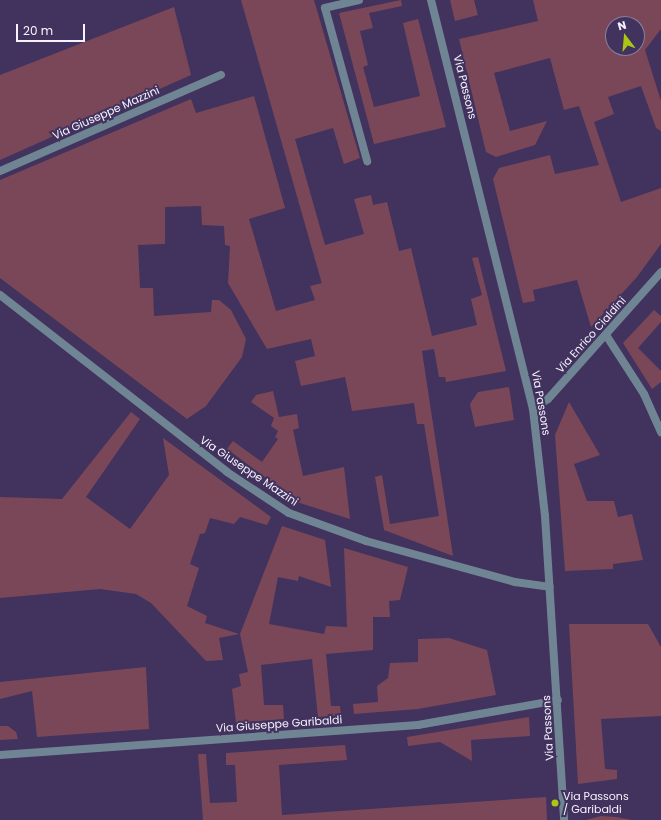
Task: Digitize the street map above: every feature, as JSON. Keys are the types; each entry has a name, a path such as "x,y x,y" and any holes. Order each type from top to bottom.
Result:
{"street":[{"path":"359,0 325,8 367,161"},
{"name":"Via Passons","path":"431,0 533,409 550,587 558,700 564,820"},
{"name":"Via Giuseppe Mazzini","path":"0,171 221,75"},
{"name":"Via Enrico Cialdini","path":"533,409 548,399 661,272"},
{"name":"Via Giuseppe Mazzini","path":"0,295 227,472 289,513 374,543 515,582 550,587"},
{"path":"606,335 644,394 661,432"},
{"name":"Via Giuseppe Garibaldi","path":"0,755 418,725 558,700"}],"shaded area":[{"path":"241,0 314,0 360,158 344,164 333,128 295,139 325,245 364,234 354,199 371,195 373,205 387,202 399,251 411,248 432,336 477,325 471,299 482,295 472,258 478,257 506,371 446,382 445,377 439,377 434,349 422,351 453,556 384,530 375,477 382,475 390,524 439,516 424,424 417,424 414,403 352,411 345,377 301,386 295,361 315,356 311,339 267,349 228,283 230,246 225,245 224,226 202,225 201,206 165,207 165,244 138,245 140,288 153,288 154,316 211,312 212,300 219,300 231,310 246,339 242,357 206,406 187,419 0,278 0,180 191,99 196,113 254,96 285,208 249,219 276,311 315,300 310,286 322,283"},
{"path":"401,0 402,6 369,13 373,28 360,31 368,65 363,67 374,107 420,96 403,23 418,19 446,127 374,144 339,13"},
{"path":"450,0 474,0 478,15 455,21"},
{"path":"533,0 661,0 661,29 645,50 661,101 661,131 656,128 641,86 608,97 614,114 594,122 621,202 661,188 661,244 637,277 591,327 577,280 533,290 535,301 523,303 493,179 499,168 550,155 555,174 599,165 579,106 564,110 550,58 494,73 510,131 547,121 535,145 496,157 486,152 459,39 538,21"},
{"path":"174,7 191,75 0,160 0,75"},
{"path":"654,310 661,316 661,322 638,348 661,371 661,382 652,389 623,343"},
{"path":"509,387 514,420 475,427 470,404 478,392"},
{"path":"273,391 279,417 297,414 299,428 293,430 303,476 344,467 350,519 300,503 227,449 233,441 262,462 278,439 275,437 278,431 271,426 274,418 251,402 256,395"},
{"path":"569,402 600,455 574,464 587,501 614,501 618,517 632,514 643,560 613,564 613,569 565,571 555,435"},
{"path":"131,412 140,419 86,497 130,529 169,475 163,438 271,517 267,525 240,517 234,524 210,518 205,533 200,534 190,564 199,568 187,606 207,616 205,623 239,634 219,638 223,660 206,661 151,603 136,594 100,589 0,598 0,497 62,499"},
{"path":"282,526 325,540 331,587 299,576 298,581 278,577 269,624 324,634 326,626 347,627 344,548 408,567 400,600 389,601 390,617 373,617 373,650 326,654 331,706 340,706 341,715 318,717 312,659 261,665 264,705 283,705 284,719 236,723 232,689 241,686 239,674 248,672 240,634"},
{"path":"569,624 648,624 661,647 661,716 601,719 605,769 617,770 617,779 578,784"},
{"path":"449,638 487,650 496,695 418,709 354,714 353,704 378,702 377,686 388,678 390,663 418,662 418,639"},
{"path":"146,667 149,729 37,737 32,691 0,699 0,682"},
{"path":"529,717 530,736 471,740 472,761 440,742 408,746 407,737"},
{"path":"0,726 8,726 16,732 18,739 0,740"},
{"path":"345,745 347,760 279,765 282,815 546,797 547,820 203,820 198,754 206,754 210,803 237,802 235,765 226,765 226,753"},
{"path":"601,816 616,817 632,820 586,820"}],"place":[{"name":"Via Passons / Garibaldi","path":"555,803"}]}
